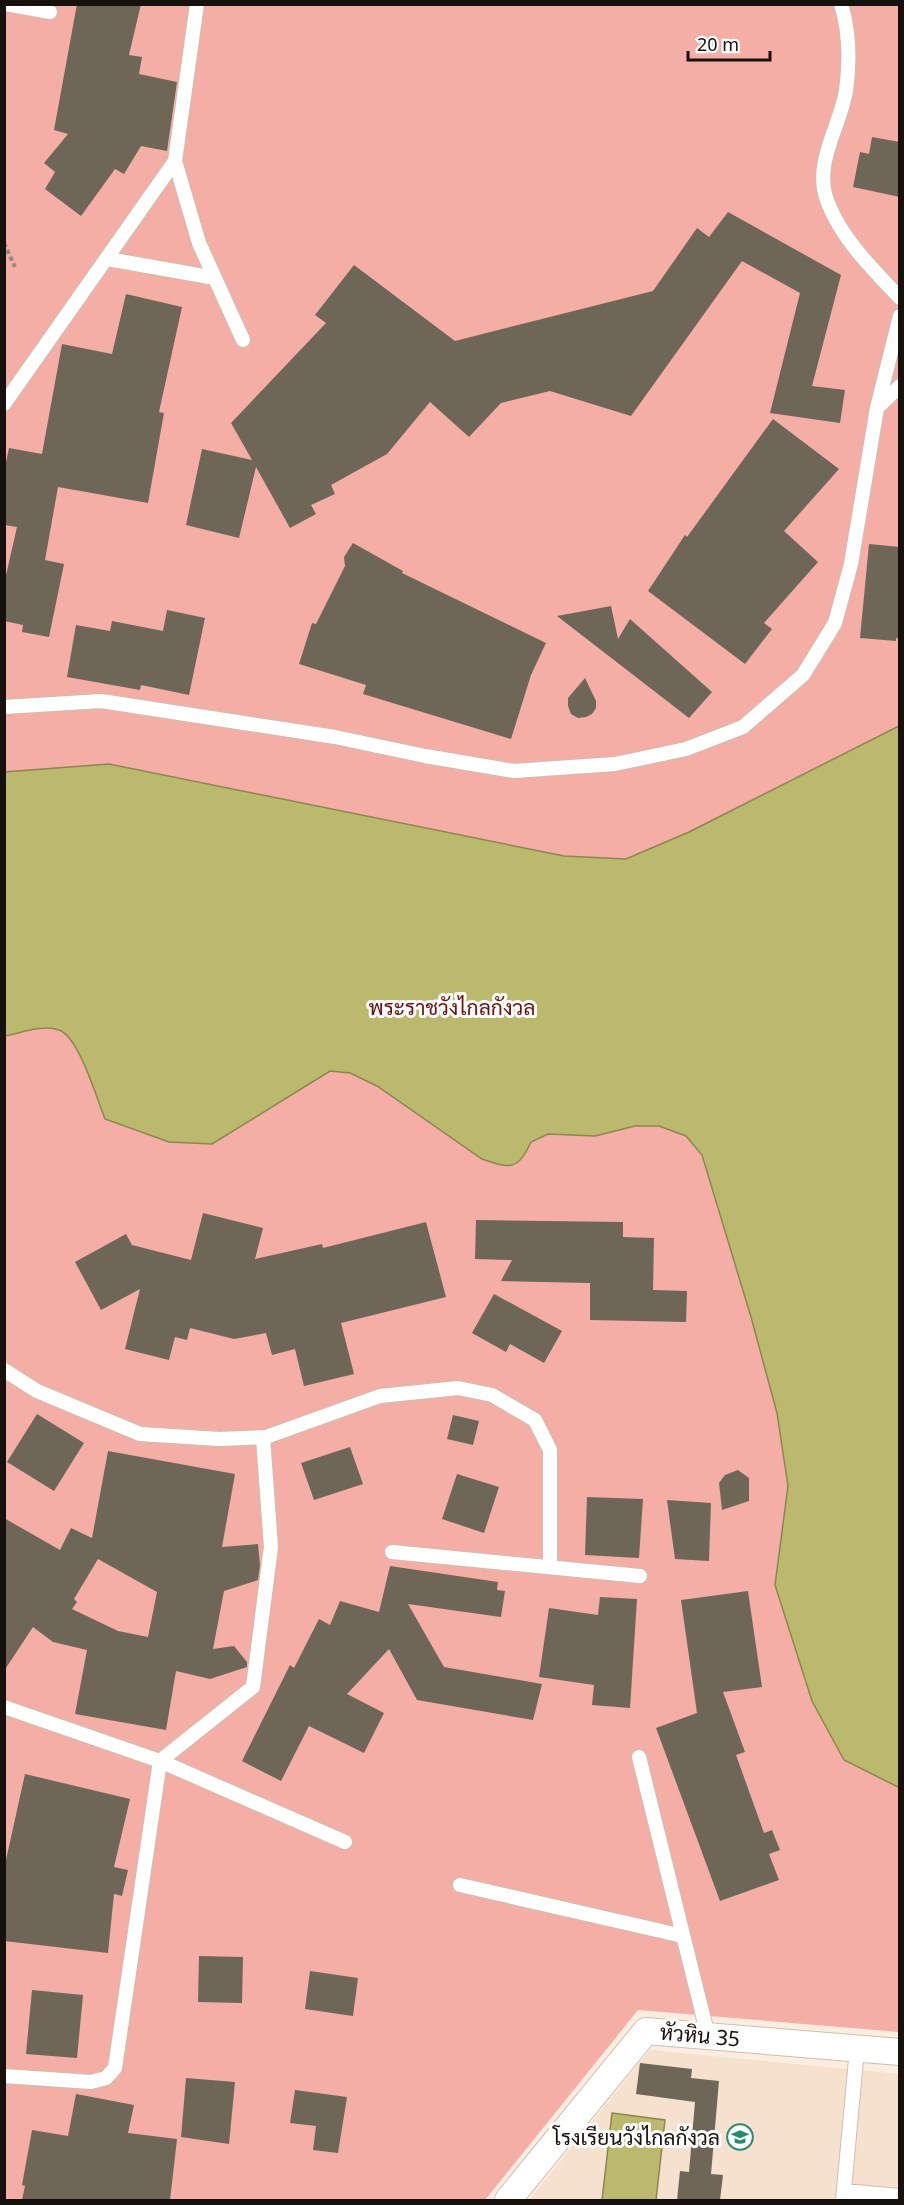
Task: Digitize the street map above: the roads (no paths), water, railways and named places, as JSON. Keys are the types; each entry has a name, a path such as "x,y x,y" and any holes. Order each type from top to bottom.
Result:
{"street":[{"name":"หัวหิน 35","path":"508,2200 646,2031 900,2052"}],"lane":[{"path":"6,4 50,12"},
{"path":"197,4 175,161 199,243 243,340"},
{"path":"841,4 846,20 849,54 846,93 828,148 823,177 827,201 846,238 900,298"},
{"path":"4,404 175,161"},
{"path":"108,259 215,278"},
{"path":"4,707 101,701 336,737 425,756 514,771 615,764 686,749 743,727 803,675 835,623 851,564 877,408 900,316"},
{"path":"877,408 900,386"},
{"path":"4,1370 37,1391 140,1434 219,1439 263,1438 380,1396 458,1388 492,1395 535,1420 550,1450 550,1567"},
{"path":"4,2076 91,2082 106,2078 115,2068 160,1761 253,1687 272,1547 263,1438"},
{"path":"392,1552 640,1576"},
{"path":"4,1707 160,1761 345,1842"},
{"path":"639,1757 708,2036"},
{"path":"460,1885 684,1936"},
{"path":"857,2049 843,2196 900,2196"}],"place":[{"name":"โรงเรียนวังไกลกังวล","path":"740,2137"}],"park label":[{"name":"พระราชวังไกลกังวล","path":"452,1007"}]}
